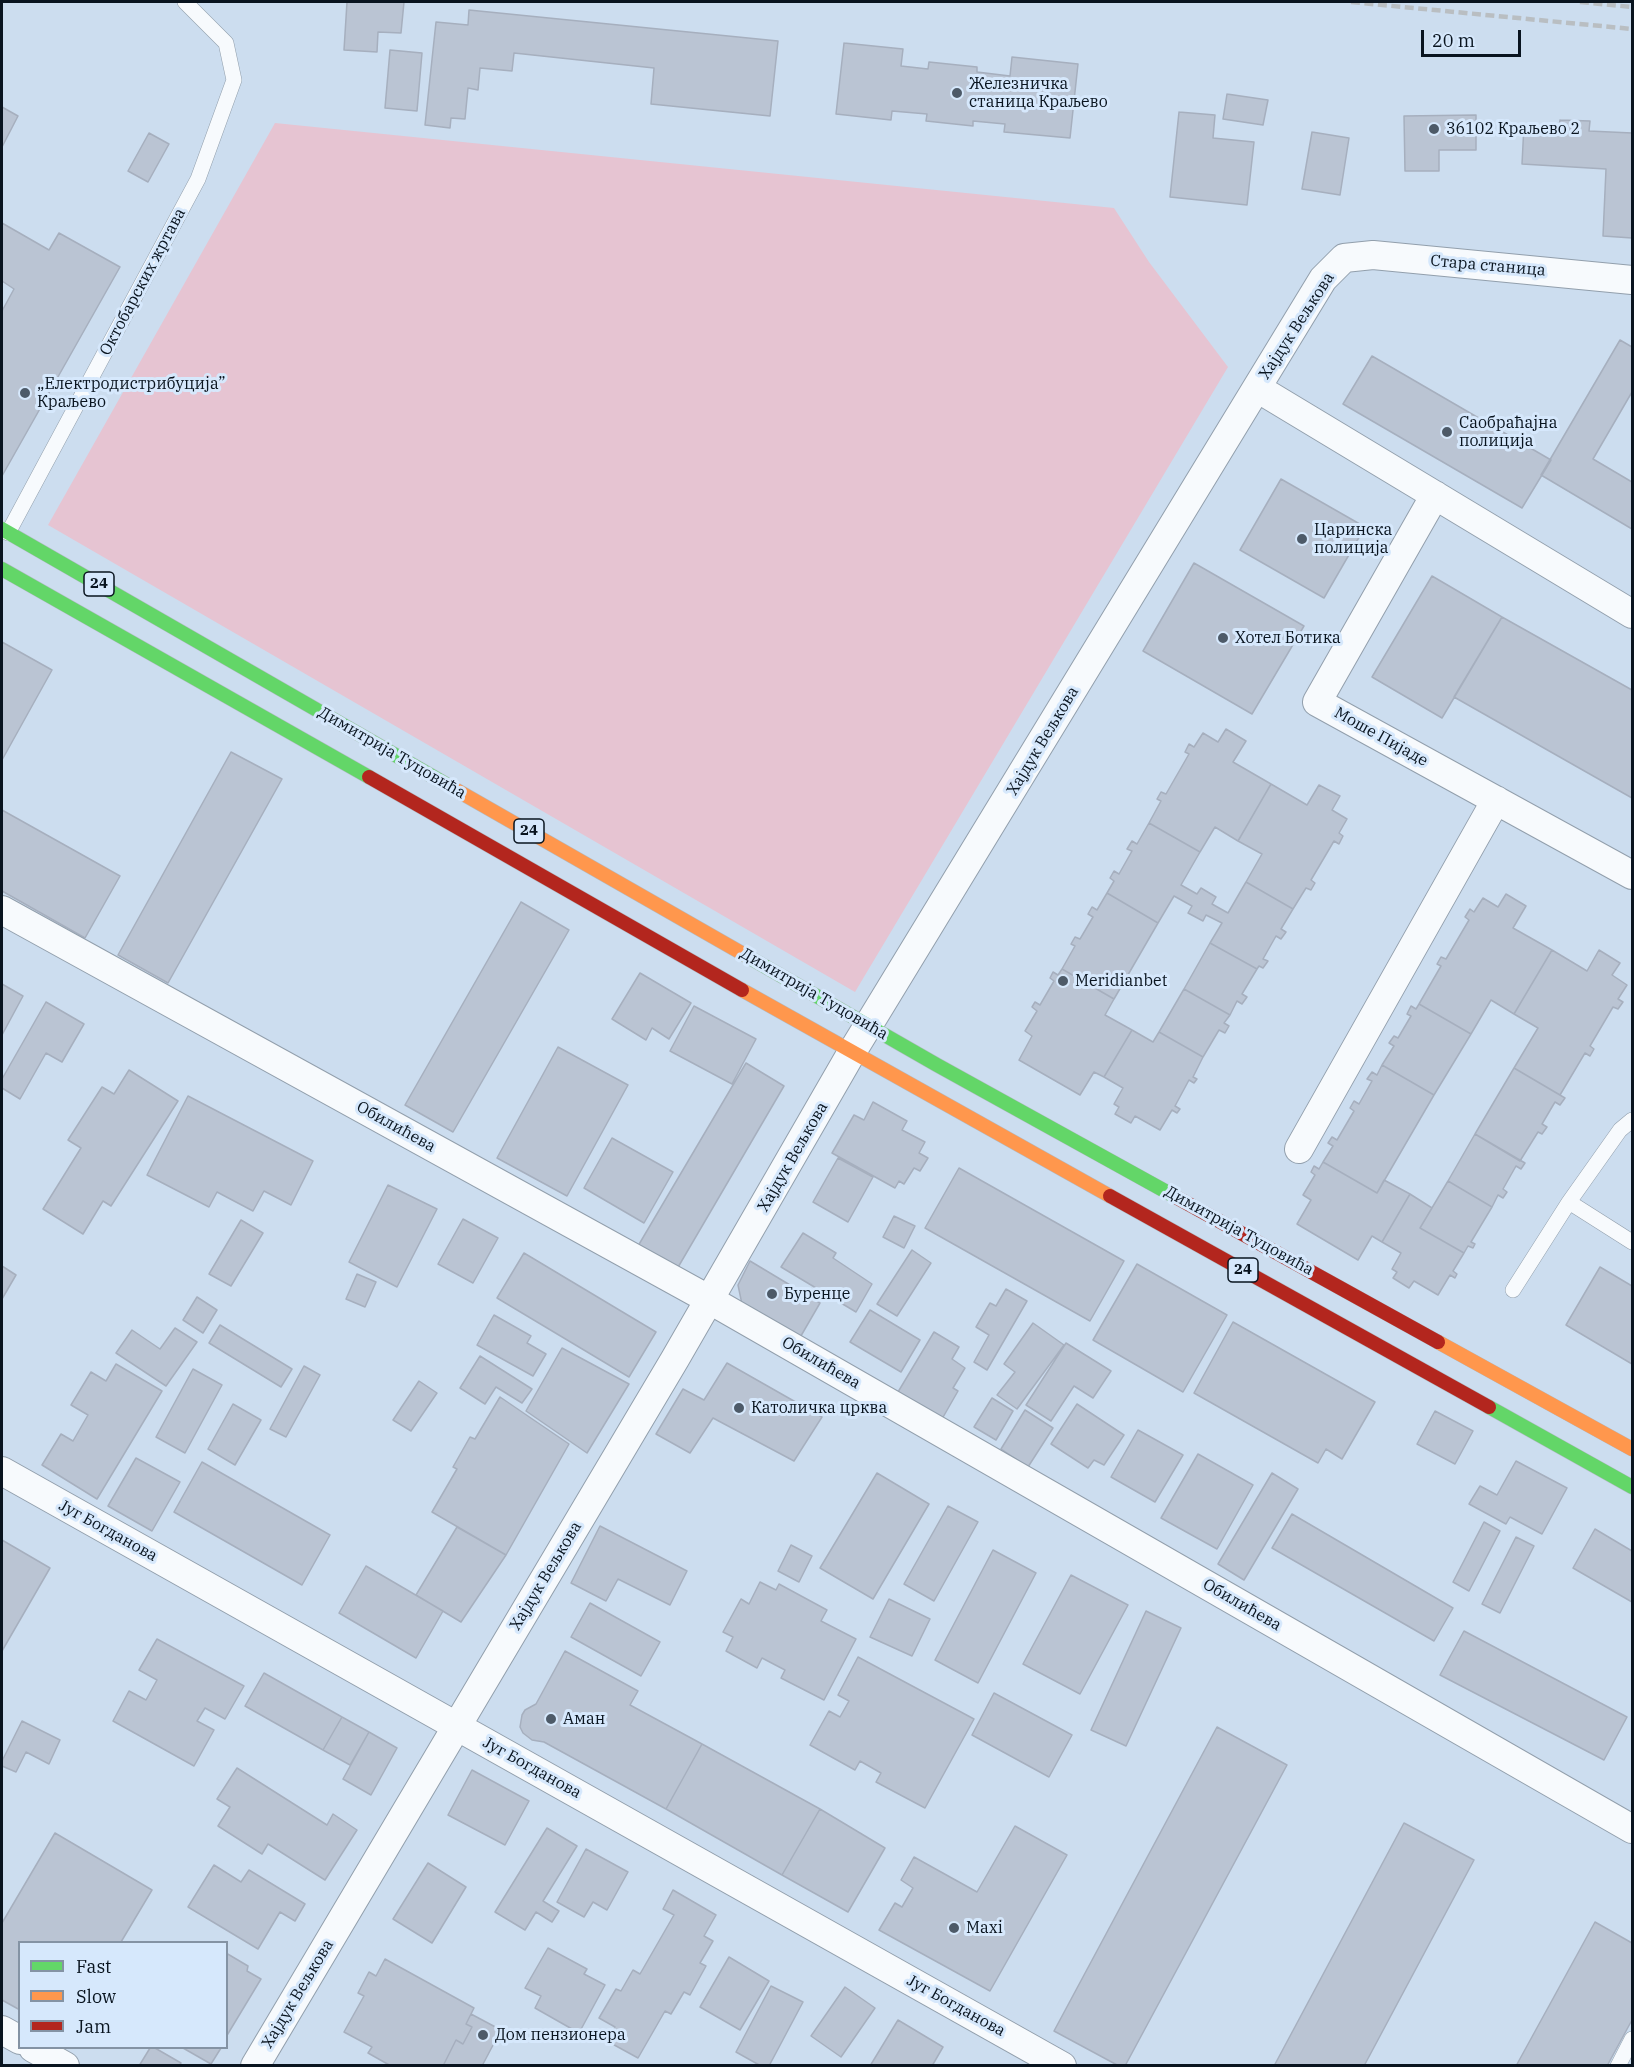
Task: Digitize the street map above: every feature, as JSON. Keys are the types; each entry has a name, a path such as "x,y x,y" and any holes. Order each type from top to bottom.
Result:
{"main road":[{"name":"Димитрија Туцовића","path":"4,535 868,1026 1632,1449"},
{"name":"Димитрија Туцовића","path":"2,569 852,1052 1632,1487"}],"street":[{"name":"Стара станица","path":"1344,258 1373,255 1632,280"},
{"name":"Хајдук Вељкова","path":"255,2066 710,1300 852,1052 1323,279 1344,258"},
{"path":"1257,388 1632,614"},
{"name":"Моше Пијаде","path":"1435,495 1317,702 1632,875"},
{"path":"1299,1149 1496,800"},
{"name":"Обилићева","path":"2,910 710,1300 1630,1823"},
{"name":"Југ Богданова","path":"2,1471 1062,2066"},
{"path":"2,2030 18,2039"},
{"path":"35,2049 65,2066"}],"lane":[{"name":"Октобарских жртава","path":"4,535 198,179 234,80 226,43 185,2"},
{"path":"1513,1290 1569,1202 1620,1130 1632,1120"},
{"path":"1569,1202 1632,1242"},
{"path":"1618,2066 1632,2039"}],"shaded area":[{"path":"275,123 1114,208 1149,262 1228,367 855,992 48,525"}],"building":[{"path":"347,2 404,2 401,33 378,32 377,52 344,50"},
{"path":"469,10 778,41 770,116 651,104 654,68 514,53 512,71 480,68 478,90 468,88 465,119 451,118 450,128 425,125 436,22 468,25"},
{"name":"Железничка станица Краљево","path":"844,43 903,49 901,66 928,69 929,62 977,67 977,72 1010,76 1012,57 1078,64 1070,138 1004,132 1005,124 973,121 973,126 926,121 927,114 892,111 891,120 836,114"},
{"path":"390,50 422,53 417,111 385,108"},
{"path":"1227,94 1268,100 1263,125 1223,119"},
{"path":"2,107 18,116 2,147"},
{"path":"1179,112 1215,115 1213,138 1254,142 1247,205 1170,197"},
{"path":"1476,115 1476,150 1439,150 1439,171 1405,171 1404,116"},
{"path":"1560,120 1590,121 1589,131 1632,133 1632,238 1603,236 1606,169 1522,164 1524,125 1559,127"},
{"path":"1312,132 1349,138 1340,195 1302,189"},
{"path":"149,133 169,144 148,182 128,171"},
{"name":"„Електродистрибуција” Краљево","path":"2,223 49,250 59,233 120,267 2,476 2,311 14,289 2,281"},
{"path":"1620,340 1632,347 1632,392 1593,459 1632,482 1632,529 1541,475"},
{"name":"Саобраћајна полиција","path":"1372,356 1551,460 1522,508 1343,404"},
{"name":"Царинска полиција","path":"1281,479 1365,527 1324,598 1240,550"},
{"name":"Хотел Ботика","path":"1194,563 1304,626 1252,714 1143,651"},
{"path":"1432,576 1502,617 1442,718 1372,677"},
{"path":"1502,617 1632,690 1632,798 1454,697"},
{"path":"2,642 52,670 2,760"},
{"path":"1226,729 1246,741 1233,762 1271,784 1238,841 1215,827 1200,852 1149,823 1161,801 1157,799 1161,792 1166,794 1189,754 1185,752 1189,744 1194,747 1203,733 1218,742"},
{"path":"231,752 282,779 168,983 118,955"},
{"path":"1271,784 1307,805 1319,785 1340,796 1332,810 1347,819 1339,833 1343,836 1339,844 1334,841 1311,880 1315,883 1311,890 1306,888 1293,909 1246,882 1262,854 1238,841"},
{"path":"2,810 120,876 85,938 2,891"},
{"path":"1149,823 1200,852 1181,885 1197,894 1201,888 1216,897 1212,904 1228,913 1246,882 1293,909 1281,929 1286,932 1281,939 1276,936 1263,959 1268,961 1263,968 1259,966 1257,969 1210,943 1222,923 1206,915 1203,921 1188,913 1192,906 1174,896 1158,923 1107,893 1114,881 1110,878 1114,871 1119,874 1132,851 1127,849 1132,841 1137,844"},
{"path":"1107,893 1158,923 1114,999 1062,969 1075,946 1071,944 1075,937 1080,939 1093,917 1088,914 1092,907 1097,910"},
{"path":"1506,894 1526,906 1513,928 1552,950 1514,1014 1491,1000 1471,1034 1419,1004 1441,966 1437,964 1441,957 1446,959 1469,920 1465,917 1470,909 1474,912 1483,898 1498,907"},
{"path":"521,902 569,930 453,1132 405,1105"},
{"path":"1210,943 1257,969 1242,994 1247,997 1242,1004 1237,1001 1230,1015 1184,989"},
{"path":"1552,950 1587,971 1599,950 1620,963 1612,975 1627,985 1618,999 1623,1002 1618,1009 1613,1007 1590,1046 1594,1049 1590,1056 1585,1053 1560,1095 1514,1068 1538,1028 1514,1014"},
{"path":"1062,969 1114,999 1105,1015 1132,1030 1104,1077 1094,1072 1080,1095 1019,1060 1032,1036 1025,1031 1037,1011 1032,1007 1035,1002 1040,1005 1054,981 1050,978 1053,972 1058,975"},
{"path":"640,973 691,1003 669,1039 652,1028 646,1040 612,1019"},
{"path":"2,984 23,996 2,1035"},
{"path":"1184,989 1230,1015 1224,1023 1229,1026 1225,1033 1219,1030 1203,1057 1159,1032"},
{"path":"46,1002 84,1024 62,1062 46,1053 20,1099 2,1088 2,1079"},
{"path":"1419,1004 1471,1034 1434,1095 1382,1065 1394,1046 1389,1043 1394,1036 1398,1038 1411,1016 1407,1014 1411,1006 1416,1009"},
{"path":"694,1006 756,1039 732,1084 670,1051"},
{"path":"1132,1030 1153,1042 1159,1032 1203,1057 1193,1077 1197,1079 1194,1083 1189,1080 1175,1106 1180,1109 1177,1113 1172,1110 1160,1130 1135,1116 1131,1123 1115,1114 1119,1107 1114,1104 1123,1088 1104,1077"},
{"path":"558,1047 628,1085 567,1196 497,1158"},
{"path":"746,1063 784,1086 677,1269 638,1246"},
{"path":"1382,1065 1434,1095 1377,1193 1323,1162 1333,1146 1328,1143 1332,1137 1337,1140 1354,1111 1350,1108 1354,1101 1359,1104 1372,1081 1367,1079 1372,1072 1377,1075"},
{"path":"1514,1068 1565,1098 1560,1105 1555,1102 1542,1124 1547,1127 1542,1134 1538,1132 1520,1161 1475,1134"},
{"path":"129,1070 178,1101 111,1206 103,1201 83,1234 43,1209 81,1148 68,1140 102,1087 114,1094"},
{"path":"188,1096 313,1161 291,1205 264,1191 253,1211 217,1192 209,1207 147,1175"},
{"path":"873,1102 907,1121 902,1130 925,1142 919,1153 928,1158 920,1171 914,1168 904,1184 899,1181 895,1188 832,1153 854,1115 864,1120"},
{"path":"1475,1134 1525,1163 1521,1169 1516,1166 1503,1189 1507,1192 1503,1198 1498,1195 1492,1207 1448,1181"},
{"path":"612,1138 673,1172 644,1223 584,1188"},
{"path":"838,1158 873,1177 848,1222 813,1202"},
{"path":"1323,1162 1377,1193 1384,1180 1410,1194 1382,1242 1372,1236 1358,1260 1297,1224 1311,1200 1303,1195 1315,1175 1311,1172 1314,1166 1319,1169"},
{"path":"959,1168 1124,1261 1090,1321 925,1228"},
{"path":"1448,1181 1492,1207 1471,1242 1475,1244 1473,1248 1468,1246 1464,1253 1420,1228"},
{"path":"388,1185 437,1209 397,1287 349,1262"},
{"path":"1410,1194 1432,1208 1420,1228 1464,1253 1453,1271 1457,1274 1455,1278 1450,1275 1438,1295 1414,1281 1409,1288 1393,1278 1397,1272 1392,1269 1401,1253 1382,1242"},
{"path":"894,1216 915,1226 904,1248 883,1237"},
{"path":"463,1219 498,1238 473,1283 438,1264"},
{"path":"241,1220 263,1233 231,1286 209,1274"},
{"path":"803,1233 836,1253 833,1258 872,1284 856,1312 781,1267"},
{"path":"912,1250 931,1263 897,1316 877,1304"},
{"path":"524,1253 656,1332 629,1377 497,1298"},
{"name":"Буренце","path":"750,1261 820,1303 798,1341 743,1309 738,1285"},
{"path":"1137,1264 1227,1315 1183,1392 1093,1340"},
{"path":"2,1266 16,1275 2,1299"},
{"path":"1600,1267 1632,1286 1632,1364 1566,1325"},
{"path":"357,1274 376,1282 365,1307 346,1299"},
{"path":"1006,1289 1027,1301 987,1370 974,1362 989,1335 976,1327 990,1303 996,1306"},
{"path":"197,1297 217,1310 203,1333 183,1320"},
{"path":"870,1310 920,1340 901,1372 850,1342"},
{"path":"494,1315 531,1336 527,1343 546,1354 533,1376 477,1345"},
{"path":"1233,1322 1375,1402 1342,1459 1326,1449 1318,1463 1194,1393"},
{"path":"1033,1323 1064,1345 1017,1409 997,1395 1015,1372 1004,1364"},
{"path":"220,1325 292,1369 281,1387 209,1343"},
{"path":"175,1328 197,1342 166,1386 116,1353 132,1330 160,1349"},
{"path":"934,1332 959,1347 952,1359 965,1368 953,1388 958,1391 942,1419 898,1392"},
{"path":"1066,1343 1111,1371 1093,1398 1074,1386 1051,1421 1026,1405"},
{"path":"562,1348 629,1384 587,1453 526,1411"},
{"path":"480,1356 532,1389 522,1403 496,1387 485,1404 460,1388"},
{"name":"Католичка црква","path":"727,1363 822,1417 794,1461 713,1418 690,1453 656,1434 683,1389 704,1400"},
{"path":"116,1364 162,1391 97,1499 42,1465 61,1434 73,1441 88,1415 71,1405 91,1372 106,1381"},
{"path":"304,1366 320,1375 286,1437 270,1429"},
{"path":"193,1369 222,1385 185,1453 156,1437"},
{"path":"419,1381 437,1393 411,1431 393,1420"},
{"path":"500,1397 569,1444 506,1555 432,1512 457,1469 453,1467 470,1437 475,1439"},
{"path":"992,1398 1013,1411 996,1440 974,1427"},
{"path":"233,1404 261,1420 235,1465 208,1449"},
{"path":"1077,1404 1124,1435 1104,1465 1094,1460 1088,1468 1051,1444"},
{"path":"1025,1410 1053,1428 1028,1467 1001,1449"},
{"path":"1435,1411 1473,1431 1455,1464 1417,1444"},
{"path":"1138,1430 1183,1455 1155,1502 1111,1477"},
{"path":"1198,1454 1253,1485 1217,1549 1161,1518"},
{"path":"136,1458 180,1482 152,1531 108,1506"},
{"path":"1516,1461 1567,1488 1542,1534 1510,1517 1506,1524 1469,1504 1480,1486 1497,1495"},
{"path":"202,1462 330,1535 302,1585 174,1512"},
{"path":"877,1473 929,1504 873,1599 820,1568"},
{"path":"1272,1473 1298,1489 1244,1580 1218,1564"},
{"path":"948,1506 978,1522 934,1601 904,1584"},
{"path":"1292,1514 1453,1608 1434,1641 1272,1548"},
{"path":"1484,1522 1500,1531 1469,1591 1453,1582"},
{"path":"600,1526 687,1571 670,1605 618,1579 606,1601 571,1583"},
{"path":"457,1527 506,1555 461,1622 416,1595"},
{"path":"1595,1529 1632,1551 1632,1602 1573,1568"},
{"path":"1516,1537 1534,1546 1500,1613 1482,1604"},
{"path":"2,1540 50,1568 2,1651"},
{"path":"791,1545 812,1556 799,1582 778,1571"},
{"path":"993,1550 1036,1573 978,1683 935,1660"},
{"path":"366,1566 443,1611 416,1658 339,1613"},
{"path":"1071,1575 1128,1605 1080,1694 1023,1664"},
{"path":"760,1582 776,1590 779,1584 827,1610 821,1621 856,1639 824,1700 781,1678 785,1670 762,1658 757,1668 726,1651 733,1637 723,1632 741,1599 749,1604"},
{"path":"889,1599 930,1619 912,1656 870,1637"},
{"path":"590,1603 660,1642 641,1676 571,1637"},
{"path":"1146,1611 1181,1628 1126,1746 1091,1730"},
{"path":"1464,1631 1627,1717 1604,1760 1440,1675"},
{"path":"157,1639 244,1686 225,1719 205,1708 197,1721 214,1730 194,1766 113,1721 129,1691 146,1700 157,1680 139,1670"},
{"path":"565,1651 638,1691 630,1705 702,1744 666,1809 544,1742 532,1740 523,1733 520,1727 522,1715 525,1710 536,1704"},
{"path":"858,1657 974,1719 925,1808 876,1782 881,1773 860,1761 855,1770 810,1745 829,1711 840,1717 849,1701 838,1695"},
{"path":"264,1673 342,1717 323,1750 245,1706"},
{"path":"994,1693 1072,1735 1049,1777 972,1735"},
{"path":"342,1717 369,1732 350,1765 323,1750"},
{"path":"22,1721 60,1740 49,1764 26,1752 16,1772 2,1766 2,1761"},
{"path":"1217,1727 1287,1765 1125,2066 1119,2066 1054,2031"},
{"path":"369,1732 397,1748 371,1795 343,1779"},
{"path":"702,1744 820,1809 782,1875 666,1809"},
{"path":"237,1768 327,1825 333,1814 357,1830 325,1880 268,1844 262,1854 218,1826 230,1807 217,1799"},
{"path":"472,1770 529,1801 505,1845 448,1815"},
{"path":"820,1809 885,1848 848,1912 782,1875"},
{"path":"1404,1823 1474,1860 1364,2066 1274,2066"},
{"path":"1015,1826 1067,1855 990,1991 879,1930 895,1903 902,1907 913,1888 901,1880 914,1857 977,1892"},
{"path":"547,1828 577,1846 543,1901 559,1911 552,1922 536,1912 525,1930 495,1912"},
{"path":"55,1833 152,1890 122,1941 18,1941 18,2009 2,2000 2,1923"},
{"path":"586,1849 628,1872 607,1910 593,1902 584,1917 557,1902"},
{"path":"428,1863 466,1887 432,1943 393,1919"},
{"path":"214,1865 241,1882 249,1870 305,1904 295,1921 280,1912 258,1949 188,1907"},
{"path":"673,1890 716,1915 704,1936 713,1941 700,1963 706,1966 690,1995 684,1992 671,2014 665,2011 638,2058 607,2041 615,2027 599,2018 616,1989 621,1991 633,1970 640,1974 674,1915 663,1909"},
{"path":"1595,1922 1632,1943 1632,2020 1607,2066 1516,2066"},
{"path":"548,1948 587,1969 584,1974 605,1985 579,2033 535,2008 541,1996 525,1988"},
{"path":"228,1954 248,1966 247,1971 261,1979 228,2034"},
{"path":"729,1957 769,1981 740,2030 700,2007"},
{"path":"385,1959 474,2008 466,2024 472,2027 463,2044 456,2040 443,2066 391,2066 368,2053 372,2047 344,2032 364,1996 358,1993 369,1972 376,1976"},
{"path":"771,1986 803,2002 769,2066 761,2066 736,2052"},
{"path":"845,1987 875,2008 841,2057 811,2036"},
{"name":"Дом пензионера","path":"471,2014 501,2030 482,2066 443,2066 456,2040 463,2044 472,2027 466,2024"},
{"path":"898,2020 943,2047 932,2066 870,2066"},
{"path":"149,2049 157,2049 181,2063 179,2066 139,2066"},
{"path":"185,2049 220,2049 211,2064"}],"railway":[{"path":"1351,2 1632,29"},
{"path":"1580,2 1632,7"}],"traffic: fast":[{"path":"2,529 451,787"},
{"path":"2,569 369,777"},
{"path":"745,955 937,1065 1174,1196"},
{"path":"1489,1407 1632,1487"}],"traffic: slow":[{"path":"451,787 745,955"},
{"path":"742,990 1110,1196"},
{"path":"1438,1342 1632,1449"}],"traffic: jam":[{"path":"369,777 742,990"},
{"path":"1110,1196 1489,1407"},
{"path":"1174,1196 1438,1342"}],"place":[{"name":"Железничка станица Краљево","path":"957,93"},
{"name":"36102 Краљево 2","path":"1434,129"},
{"name":"„Електродистрибуција” Краљево","path":"25,393"},
{"name":"Саобраћајна полиција","path":"1447,432"},
{"name":"Царинска полиција","path":"1302,539"},
{"name":"Хотел Ботика","path":"1223,638"},
{"name":"Meridianbet","path":"1063,981"},
{"name":"Буренце","path":"772,1294"},
{"name":"Католичка црква","path":"739,1408"},
{"name":"Аман","path":"551,1719"},
{"name":"Maxi","path":"954,1928"},
{"name":"Дом пензионера","path":"483,2035"}]}
